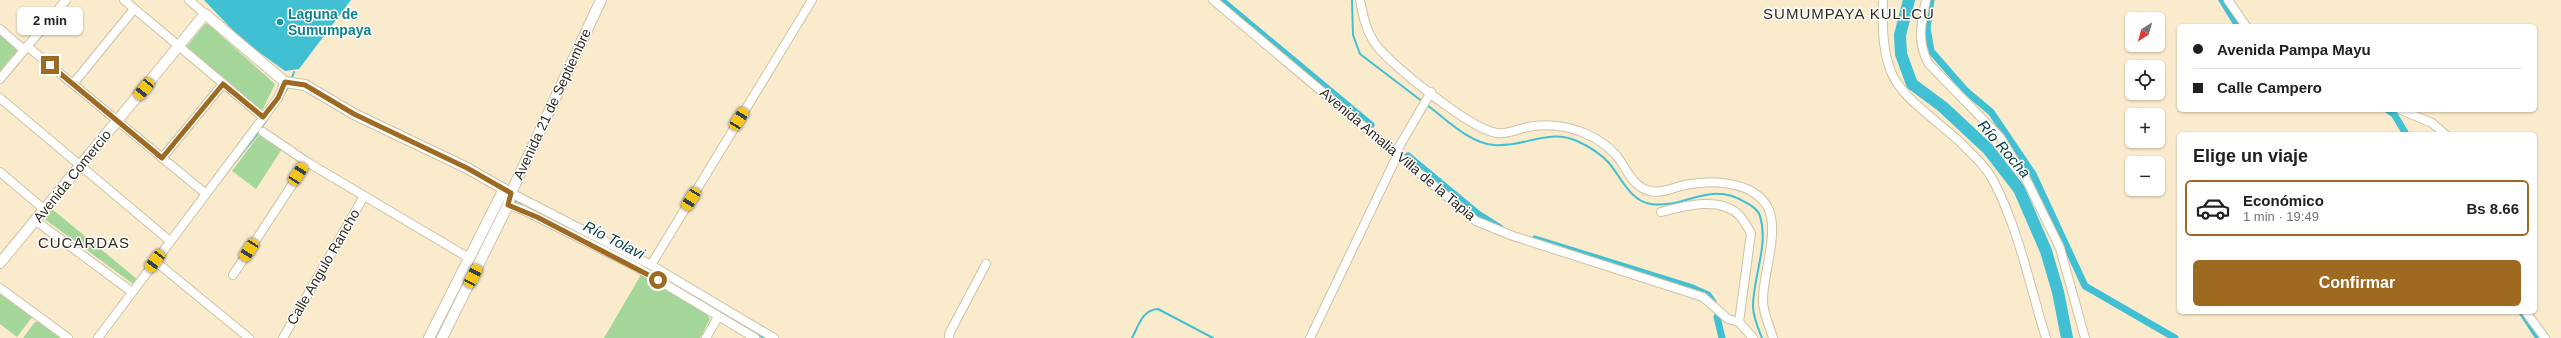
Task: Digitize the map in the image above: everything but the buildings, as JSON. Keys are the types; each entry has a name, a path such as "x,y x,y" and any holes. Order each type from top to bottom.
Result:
{"street":[{"path":"0,79 66,0"},
{"path":"124,0 263,117"},
{"path":"189,0 285,82 305,85 354,114 467,168 507,191 651,265 774,338"},
{"name":"Avenida 21 de Septiembre","path":"429,338 469,258 507,191 601,0"},
{"path":"651,265 812,0"},
{"name":"Avenida Amalia Villa de la Tapia","path":"1213,0 1476,220 1491,228 1703,297 1728,319 1739,322 1753,338"},
{"path":"1360,0 1365,25 1377,46 1430,95 1483,130 1505,133 1541,126 1569,128 1582,132 1602,143 1614,153 1627,173 1645,190 1661,191 1688,184 1716,182 1741,187 1765,203 1770,213 1771,229 1762,299 1773,338"},
{"path":"1883,0 1883,32 1888,65 1894,78 1904,91 1973,155 1994,182 2012,226 2046,338"},
{"path":"1926,0 1919,32 1923,53 1928,63 2000,137 2028,183 2060,248 2085,338"},
{"path":"2228,0 2245,24"},
{"path":"73,84 134,9"},
{"name":"Avenida Comercio","path":"0,263 206,14"},
{"path":"0,29 73,84 206,194"},
{"path":"98,338 132,292 158,263 170,241 278,98 285,82"},
{"path":"162,158 223,84"},
{"path":"1310,338 1397,153 1422,106 1430,95"},
{"path":"0,98 170,241"},
{"path":"2406,112 2432,123 2442,132"},
{"path":"264,132 307,162 469,258"},
{"path":"233,275 307,162"},
{"path":"0,172 45,210"},
{"name":"Avenida 21 de Septiembre","path":"442,338 508,205 507,191"},
{"name":"Calle Angulo Rancho","path":"283,338 364,196"},
{"path":"1661,212 1691,204 1719,205 1738,214 1751,233 1739,322"},
{"path":"508,205 523,210 633,265 755,338"},
{"path":"36,221 132,292"},
{"path":"158,263 249,338"},
{"path":"949,338 949,334 986,264"},
{"path":"0,288 68,338"},
{"path":"2527,314 2545,338"},
{"path":"706,338 718,317"}],"green space":[{"path":"205,24 208,24 275,84 263,109 260,110 189,50 187,46"},
{"path":"0,32 16,47 17,51 0,71"},
{"path":"259,135 282,149 256,189 232,171"},
{"path":"52,209 137,279 133,284 46,220 45,216"},
{"path":"642,273 705,311 710,319 700,338 604,338"},
{"path":"0,293 33,316 17,337 0,324"},
{"path":"39,321 63,338 23,338 35,322"}],"water":[{"name":"Laguna de Sumumpaya","path":"204,0 351,0 299,69 285,71 241,39"}],"waterway":[{"path":"1221,0 1371,125"},
{"path":"1352,0 1353,35 1360,54 1423,102"},
{"name":"Río Rocha","path":"1909,0 1900,35 1901,54 1912,84 1943,107 1988,149 2019,189 2046,251 2058,292 2067,338"},
{"path":"1931,0 1927,28 1931,51 1966,91 1991,112 2033,174 2085,286 2175,338"},
{"path":"2222,0 2237,24"},
{"path":"291,80 294,72"},
{"path":"220,181 256,136 289,86"},
{"path":"1427,105 1458,130 1476,140 1485,143 1505,145 1545,137 1566,138 1577,141 1602,156 1609,163 1627,188 1637,198 1644,202 1651,204 1675,203 1709,194 1720,194 1732,196 1752,206 1756,209 1760,216 1763,238 1755,284 1753,306 1757,326 1762,338"},
{"path":"2391,112 2394,114 2405,132"},
{"path":"1408,156 1478,214 1500,228"},
{"name":"Río Tolavi","path":"514,202 517,201 634,261"},
{"path":"1535,239 1690,287 1708,295 1713,302"},
{"name":"Río Tolavi","path":"650,270 764,338"},
{"name":"Río Tolavi","path":"435,338 461,285"},
{"name":"Río Tolavi","path":"1132,338 1139,323 1145,315 1148,312 1158,309 1213,338"},
{"path":"2523,314 2539,338"},
{"path":"1717,317 1722,338"}],"place":[{"name":"Laguna de Sumumpaya","path":"280,22"}],"district":[{"name":"SUMUMPAYA KULLCU","path":"1849,14"},
{"name":"CUCARDAS","path":"84,243"}],"route":[{"path":"50,65 162,158 223,84 263,117 278,98 285,82 305,85 354,114 467,168 511,193 508,205 523,210 633,265 658,280"}]}
